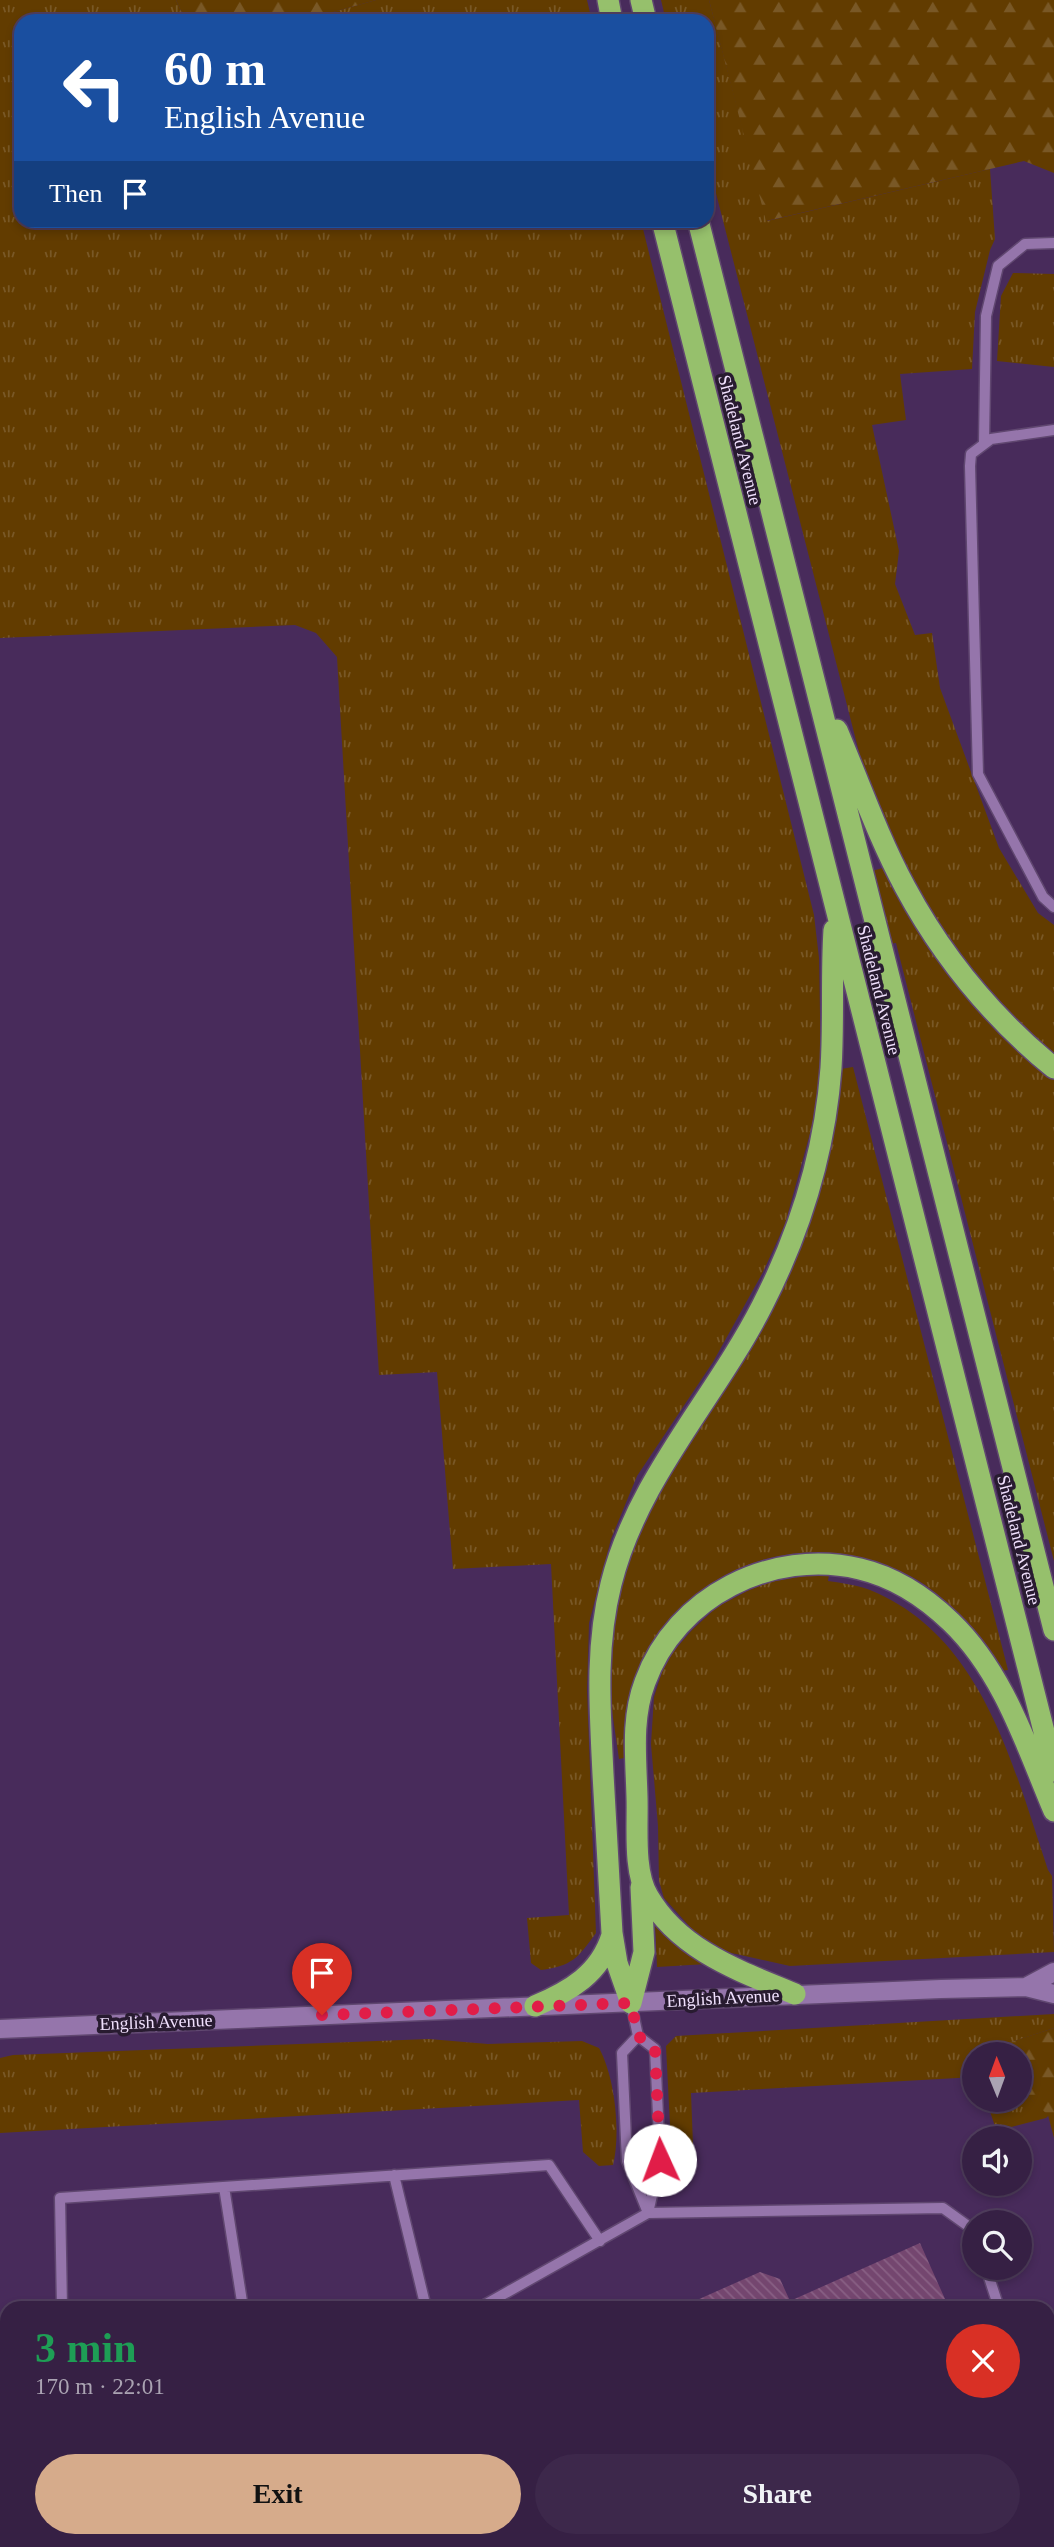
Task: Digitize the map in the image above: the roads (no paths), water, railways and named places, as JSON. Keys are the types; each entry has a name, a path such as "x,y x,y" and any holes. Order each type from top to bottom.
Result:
{"highway":[{"name":"Shadeland Avenue","path":"664,228 1054,1771"},
{"name":"Shadeland Avenue","path":"700,228 1054,1630"},
{"path":"810,662 885,846 917,908 937,941 971,986 1054,1068"},
{"path":"631,2003 617,1963 612,1933 599,1688 601,1636 610,1585 626,1536 648,1489 755,1318 780,1269 799,1221 818,1154 829,1087 833,1035 835,910"},
{"path":"631,2003 644,1952 635,1732 638,1707 652,1666 675,1630 706,1600 736,1583 792,1565 823,1564 871,1572 897,1583 931,1605 951,1622 982,1657 1000,1686 1054,1811"},
{"path":"640,1881 664,1918 703,1953 794,1994"},
{"path":"535,2006 580,1983 607,1949 612,1933"}],"street":[{"name":"English Avenue","path":"1026,1987 1054,1972"},
{"name":"English Avenue","path":"0,2029 794,1994 1026,1987 1054,1994"}],"lane":[{"path":"984,443 986,316 998,266 1025,244 1054,243"},
{"path":"1054,430 1002,437 984,443 971,454 970,466 978,774 1043,897 1054,907"},
{"path":"631,2003 638,2036 655,2049 660,2160 648,2213"},
{"path":"638,2036 622,2053 627,2161 648,2213"},
{"path":"62,2301 60,2197 549,2165 600,2241"},
{"path":"394,2175 424,2301"},
{"path":"224,2187 242,2301"},
{"path":"491,2301 648,2213 943,2208 962,2222"},
{"path":"990,2280 997,2301"}]}
